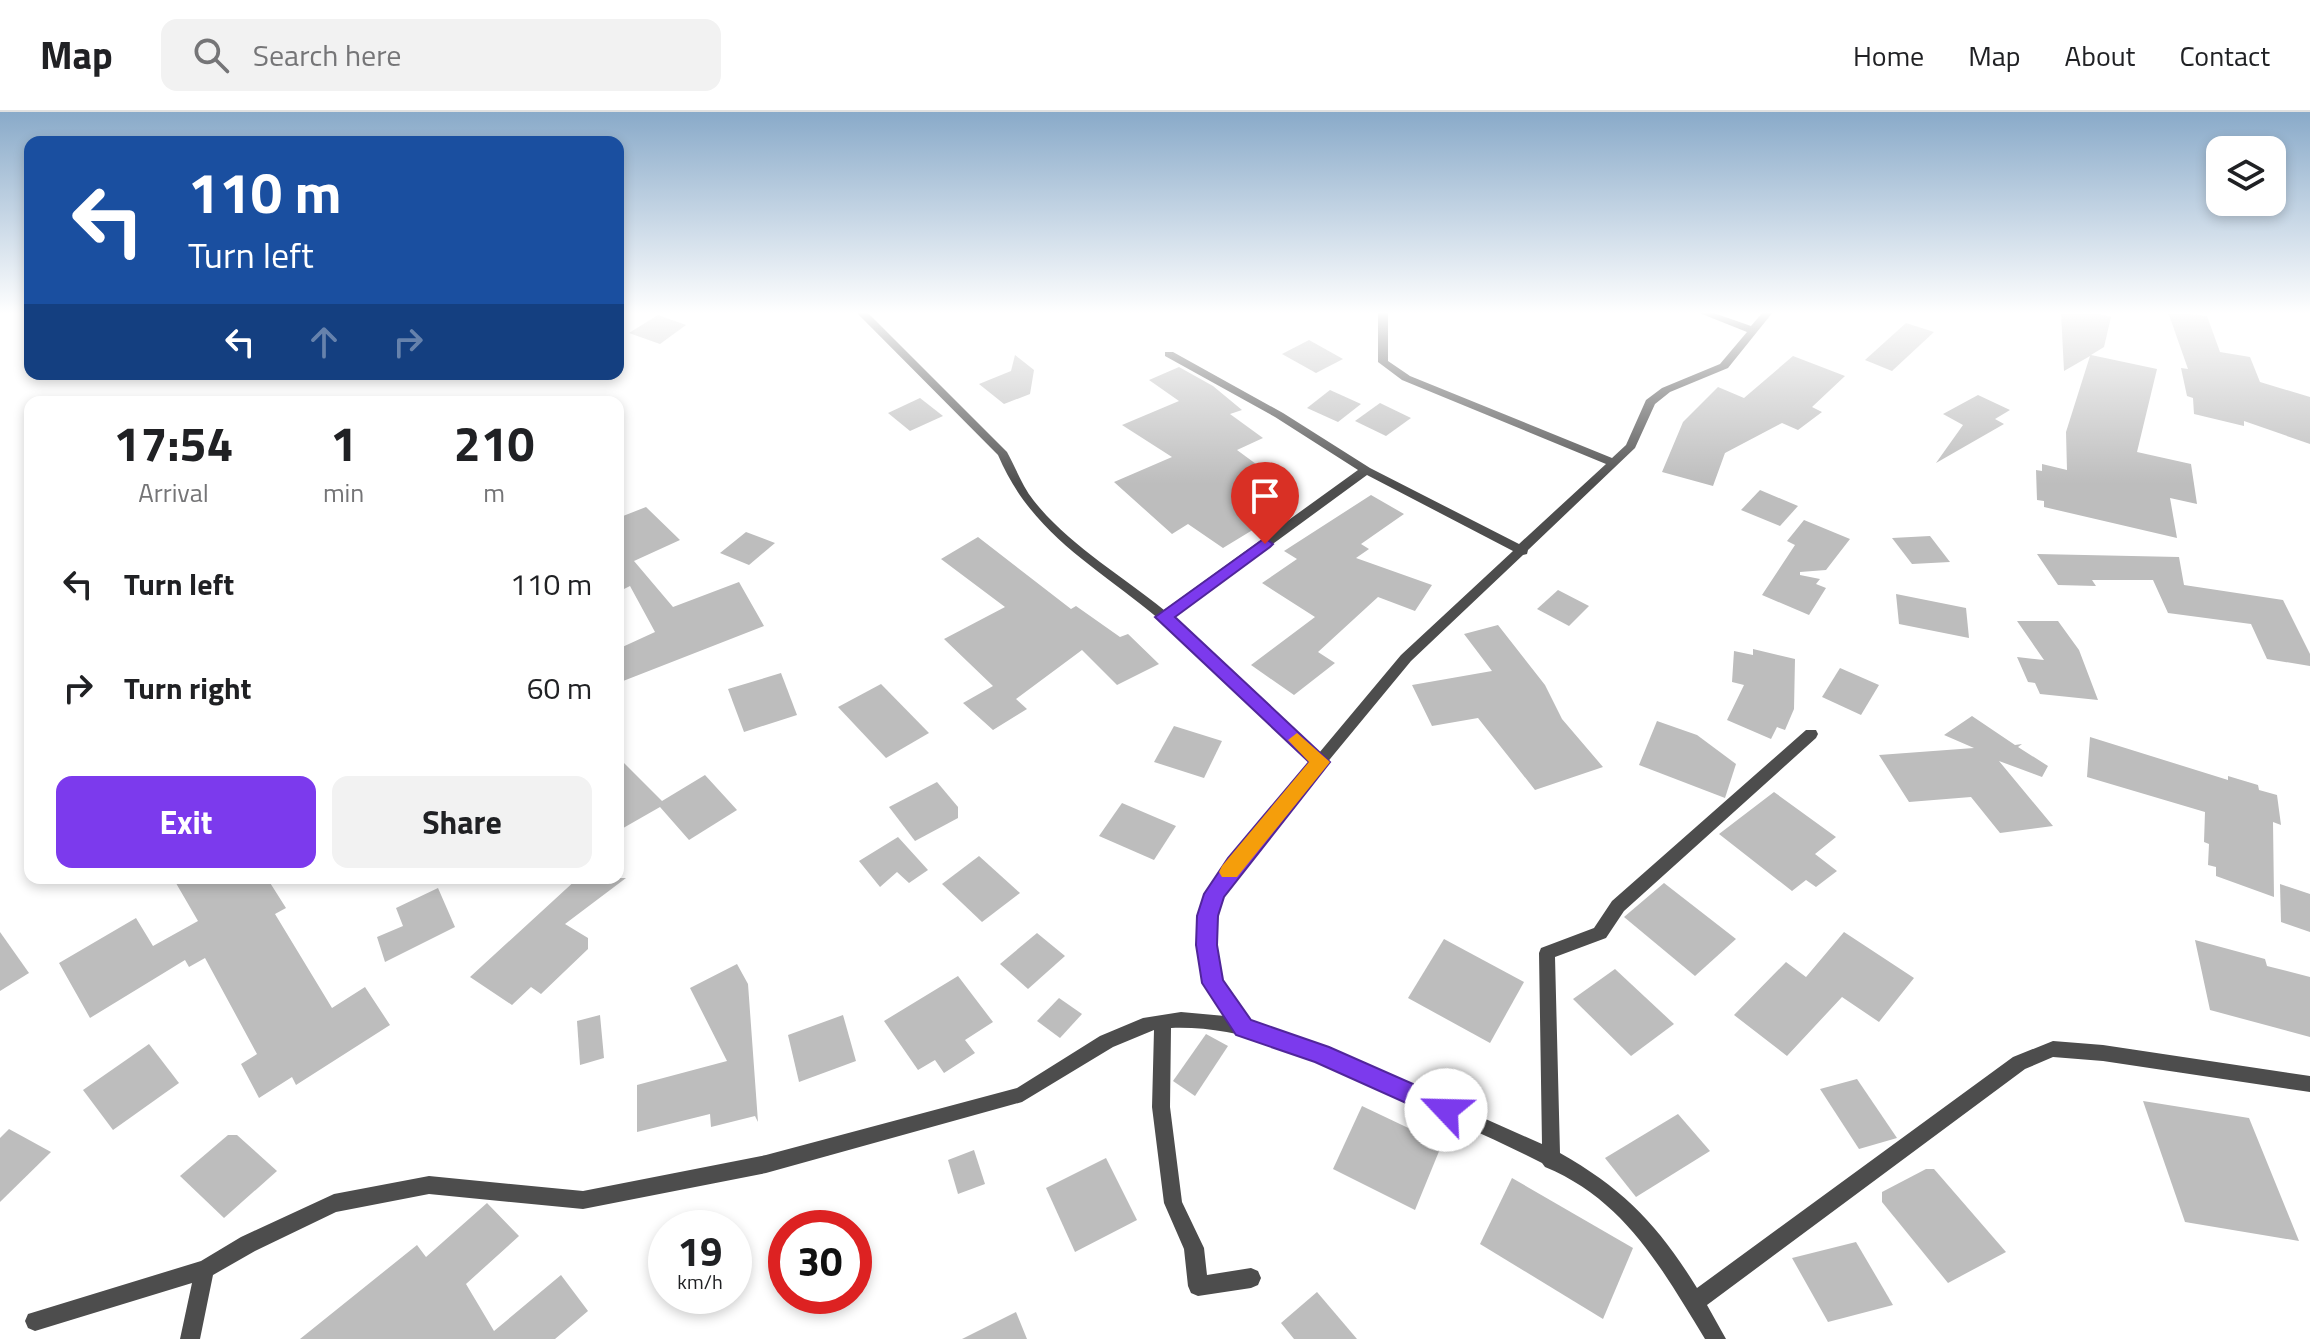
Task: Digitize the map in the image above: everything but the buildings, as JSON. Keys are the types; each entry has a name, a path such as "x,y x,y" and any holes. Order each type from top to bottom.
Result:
{"street":[{"path":"918,369 1003,454 1009,475 1032,510 1164,617 1320,762"},
{"path":"1197,369 1279,415 1366,470 1523,551"},
{"path":"1393,369 1406,378 1614,463"},
{"path":"1243,1028 1213,983 1206,945 1207,916 1214,894 1235,864 1406,658 1631,446 1650,402 1666,390 1716,369"},
{"path":"1164,617 1366,470"},
{"path":"1551,1161 1547,953 1600,933 1618,906 1811,734"},
{"path":"35,1321 205,1269 248,1244 334,1203 429,1185 583,1200 766,1164 1022,1094 1134,1028 1163,1021 1186,1020 1243,1028 1321,1054 1496,1132 1585,1178 1619,1203 1646,1231 1716,1339"},
{"path":"1163,1021 1161,1107 1173,1203 1194,1248 1198,1286 1251,1278"},
{"path":"1693,1303 2019,1063 2053,1049 2310,1084"},
{"path":"190,1339 205,1269"}],"slow traffic":[{"path":"1229,872 1320,762 1297,740"}],"route":[{"path":"1265,544 1164,617 1320,762 1235,864 1214,894 1207,916 1206,945 1213,983 1243,1028 1321,1054 1446,1110"}]}
